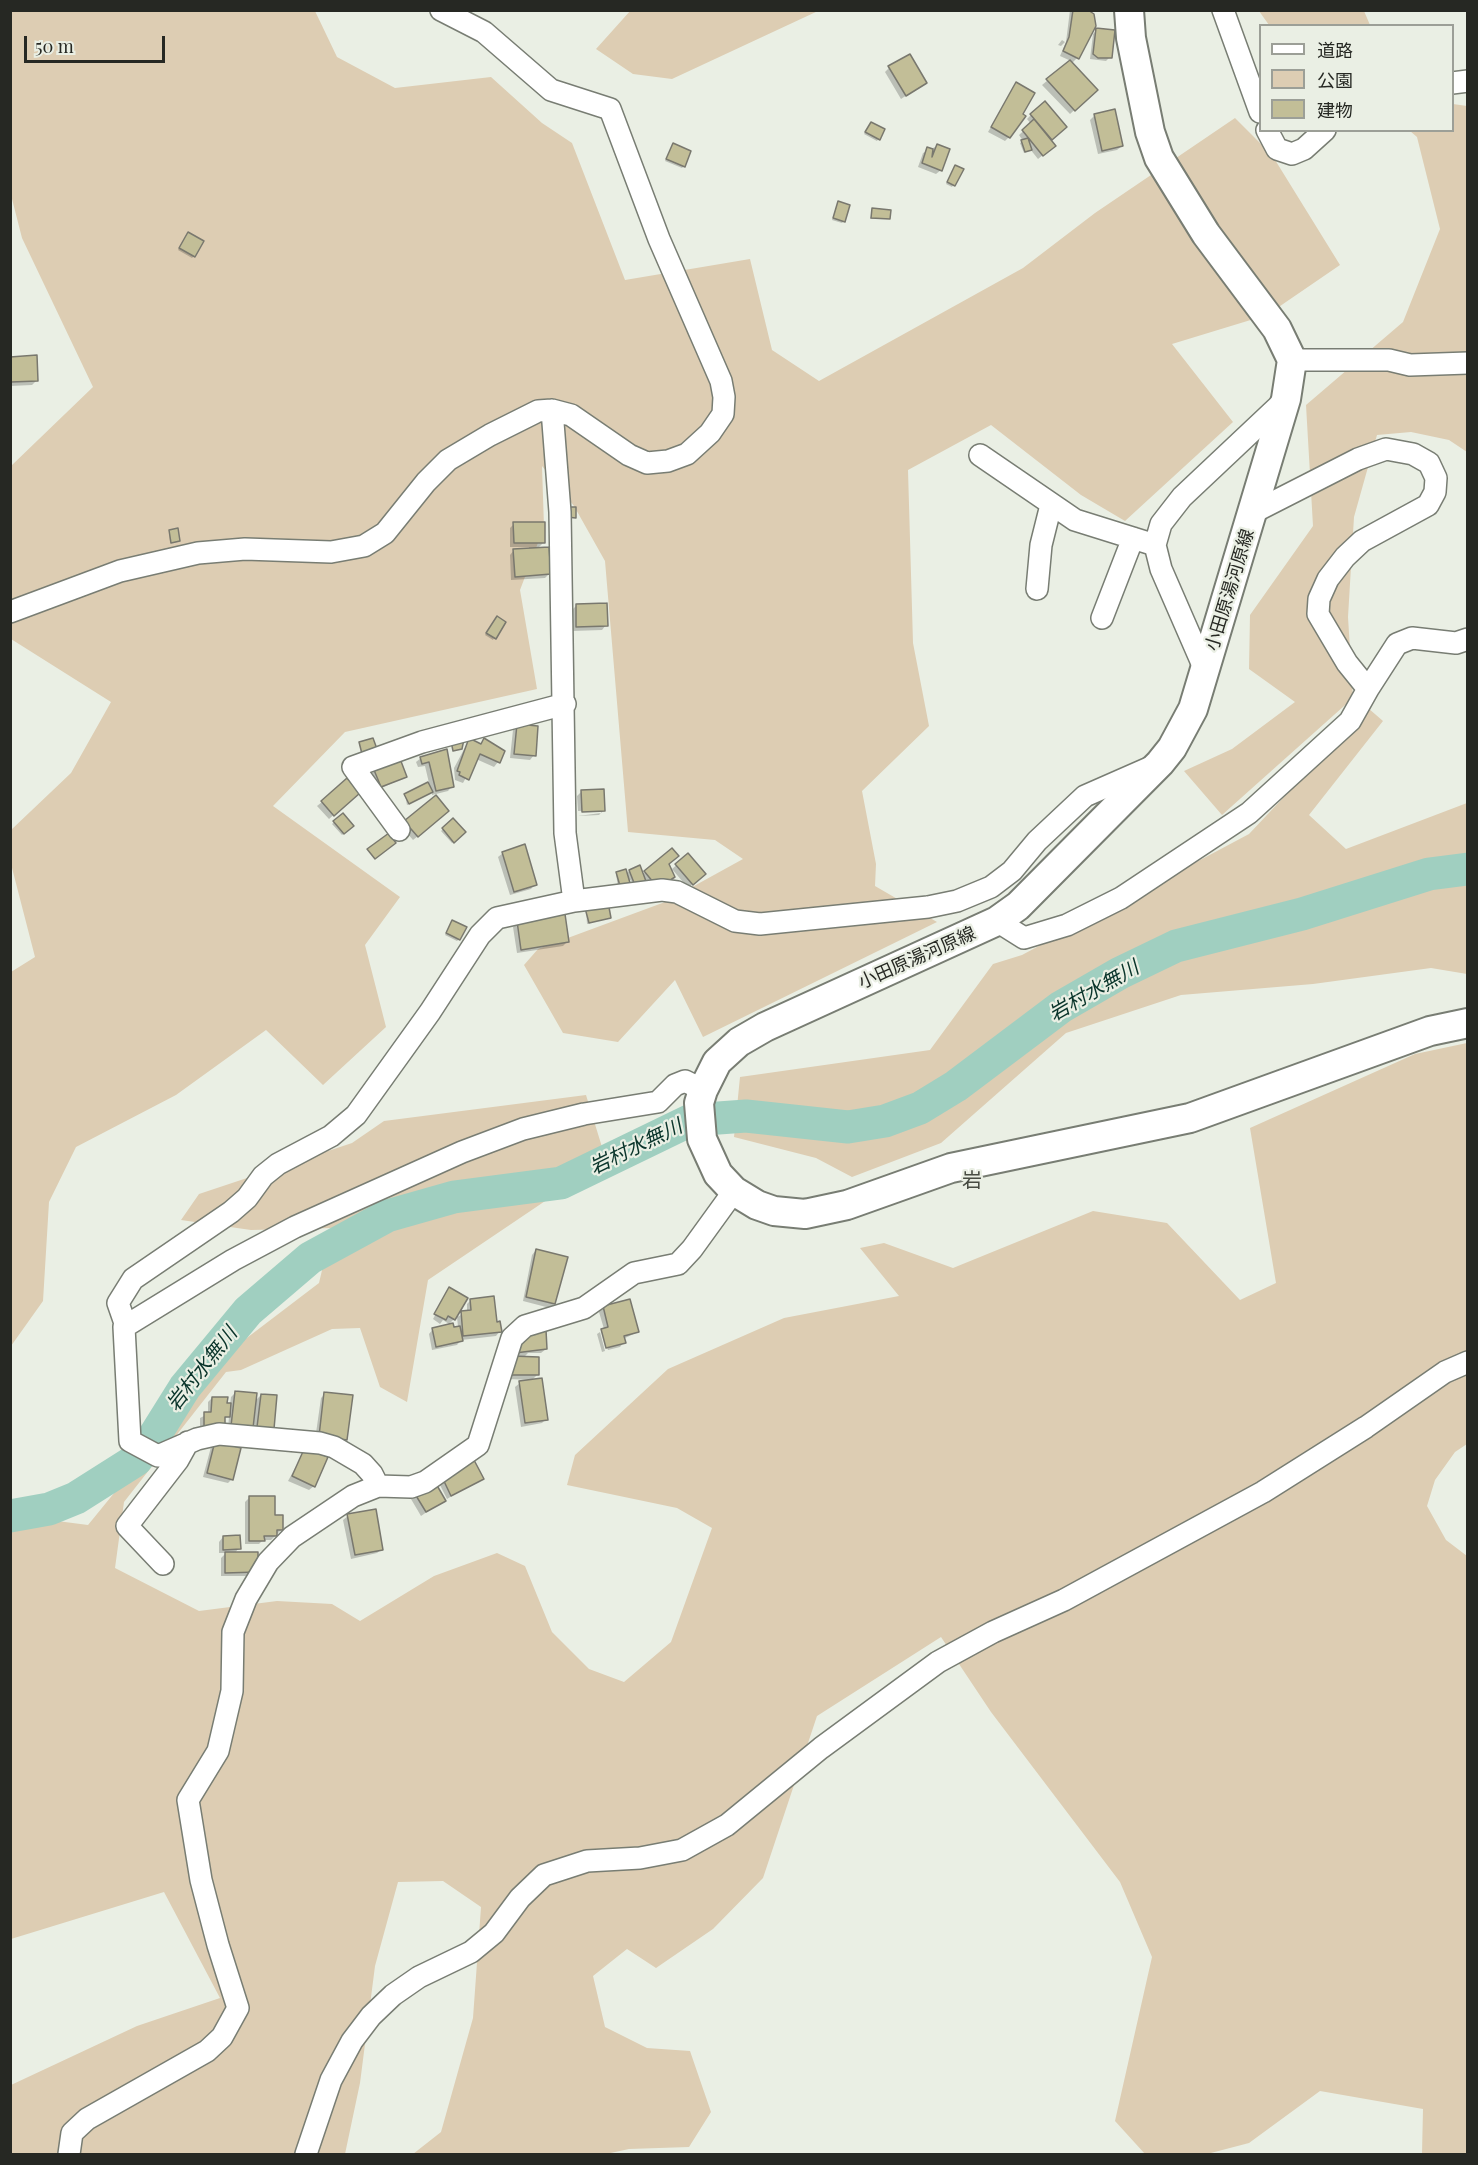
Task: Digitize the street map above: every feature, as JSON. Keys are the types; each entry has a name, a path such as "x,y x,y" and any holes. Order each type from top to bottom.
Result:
{"main road":[{"path":"1131,11 1131,38 1150,132 1159,158 1206,234 1277,329 1292,360"},
{"name":"小田原湯河原線","path":"701,1096 717,1062 740,1042 765,1027 998,921 1018,906 1160,763 1172,748 1193,710 1286,399 1292,360"},
{"path":"701,1096 702,1139 718,1174 734,1191 757,1205 774,1211 805,1214 847,1205 951,1168 1190,1118 1430,1031 1467,1023"}],"street":[{"path":"10,612 120,571 198,553 245,549 331,552 363,546 386,533 426,482 448,460 538,411 552,410 571,415 629,455 647,463 668,461 687,454 710,433 723,414 724,397 716,371 659,239 610,109 551,90 484,32 441,10"},
{"path":"1223,10 1259,109"},
{"path":"1268,132 1277,149 1292,154 1304,149 1323,132"},
{"path":"1292,360 1389,360 1410,365 1467,363"},
{"path":"1205,670 1161,569 1155,545 1161,524 1182,497 1286,399"},
{"path":"552,410 560,512 565,705 565,833 574,901"},
{"path":"1254,512 1358,459 1386,449 1413,454 1429,463 1436,478 1435,492 1428,506 1362,541 1345,557 1328,579 1319,599 1318,614 1326,630 1347,663 1368,689"},
{"path":"980,455 1075,520 1155,545"},
{"path":"1037,589 1041,545 1051,505"},
{"path":"1102,618 1133,538"},
{"path":"998,921 1024,938 1067,925 1122,898 1249,813 1350,721 1397,644 1412,638 1456,643 1467,639"},
{"path":"399,830 353,767 422,742 565,705"},
{"path":"378,1486 372,1474 363,1464 334,1447 320,1443 219,1434 188,1442 158,1456 130,1441 126,1326 118,1303 133,1279 231,1212 248,1198 263,1176 278,1164 330,1136 356,1115 430,1012 480,935 497,918 574,901 662,890 677,892 735,921 760,924 908,910 957,902 991,887 1012,871 1037,841 1085,796 1160,763"},
{"path":"126,1326 233,1260 295,1227 462,1152 524,1129 584,1114 658,1102 675,1085 685,1081 701,1096"},
{"path":"69,2154 72,2133 87,2119 207,2051 222,2037 238,2008 209,1913 188,1800 218,1751 232,1691 233,1632 246,1599 268,1562 292,1537 344,1501 378,1486 411,1487 425,1482 478,1445 512,1338 525,1326 584,1308 634,1273 678,1264 692,1249 734,1191"},
{"path":"304,2152 331,2080 352,2041 372,2016 393,1995 419,1977 471,1952 494,1933 520,1898 544,1875 588,1861 640,1858 682,1850 718,1830 754,1806 821,1748 938,1662 993,1632 1064,1600 1263,1492 1366,1427 1445,1372 1467,1362"},
{"path":"163,1564 127,1526 178,1460 188,1442"}],"green space":[{"path":"631,10 818,11 672,79 633,74 596,49"},
{"path":"11,11 315,11 337,57 395,88 491,77 542,123 572,143 625,280 750,259 772,350 819,381 1023,268 1095,213 1235,118 1272,155 1340,265 1267,315 1172,344 1233,422 1125,521 1081,495 991,425 908,470 913,643 929,726 862,791 876,864 875,886 937,922 703,1037 675,980 618,1042 563,1033 524,965 538,949 665,902 743,859 715,840 628,832 605,561 574,506 542,466 544,527 520,590 537,689 345,732 273,806 400,897 365,945 386,1027 323,1085 266,1030 176,1095 76,1147 49,1202 43,1301 11,1346 11,972 35,957 11,864 11,830 71,773 111,702 11,639 11,466 93,387 22,238 11,195"},
{"path":"1259,11 1364,11 1370,24 1268,24"},
{"path":"1454,104 1467,106 1467,452 1449,440 1411,432 1377,435 1354,517 1348,617 1353,698 1222,815 1184,771 1232,749 1295,702 1249,669 1250,615 1313,526 1306,405 1403,322 1440,229 1417,137 1411,132 1454,132"},
{"path":"1368,708 1383,721 1309,815 1346,849 1467,803 1467,974 1431,968 1313,984 1181,995 1066,1033 941,1143 852,1177 816,1158 734,1137 740,1077 930,1050 993,964 1022,955 1249,834"},
{"path":"1467,1043 1467,1444 1455,1452 1435,1480 1427,1506 1446,1540 1467,1556 1467,2154 1422,2154 1423,2109 1320,2091 1249,2143 1207,2154 1145,2154 1115,2121 1152,1957 1120,1882 991,1712 941,1637 817,1716 763,1878 713,1929 656,1968 627,1949 593,1976 605,2027 647,2048 690,2051 711,2112 689,2147 629,2149 606,2154 413,2154 441,2132 473,2018 481,1907 443,1881 398,1882 375,1966 360,2083 345,2154 11,2154 11,2085 137,2026 220,1998 164,1892 11,1939 11,1515 88,1525 231,1350 319,1283 332,1228 251,1230 181,1220 199,1194 352,1143 384,1121 586,1095 606,1160 428,1280 407,1402 380,1387 360,1328 332,1329 241,1370 226,1372 124,1502 115,1568 199,1611 277,1601 332,1604 360,1621 434,1576 497,1553 525,1566 552,1632 589,1669 624,1682 671,1642 712,1528 677,1508 567,1485 575,1455 668,1369 784,1318 899,1296 860,1248 884,1243 953,1268 1093,1211 1167,1223 1240,1300 1276,1283 1250,1128 1415,1054"}],"building":[{"path":"1073,10 1088,10 1094,14 1096,26 1079,59 1063,51 1069,37"},
{"path":"1096,28 1115,30 1112,58 1098,58 1093,54"},
{"path":"910,54 927,83 906,96 888,66"},
{"path":"1070,60 1098,90 1075,111 1046,79"},
{"path":"1016,82 1035,93 1023,114 1026,116 1010,138 991,127"},
{"path":"1045,101 1067,127 1052,140 1030,114"},
{"path":"1115,109 1123,146 1102,151 1094,114"},
{"path":"1034,119 1056,146 1043,156 1022,130"},
{"path":"871,122 885,129 880,140 865,132"},
{"path":"1028,138 1032,150 1025,152 1021,140"},
{"path":"673,143 691,151 685,167 666,159"},
{"path":"937,144 950,149 942,171 922,163 927,147 933,149 932,157"},
{"path":"955,165 964,169 955,186 947,182"},
{"path":"838,201 850,205 845,222 833,218"},
{"path":"872,208 891,210 890,219 871,218"},
{"path":"188,232 204,241 195,257 179,248"},
{"path":"37,355 38,381 11,382 10,357"},
{"path":"567,507 576,507 576,518 566,517"},
{"path":"513,522 545,522 545,543 514,543"},
{"path":"178,528 180,541 171,543 169,530"},
{"path":"549,547 551,574 515,577 513,549"},
{"path":"607,603 608,626 576,627 576,604"},
{"path":"497,616 506,622 496,639 486,633"},
{"path":"517,724 538,726 536,756 514,754"},
{"path":"373,738 377,749 362,754 359,742"},
{"path":"469,738 481,744 484,738 505,751 500,763 480,754 469,780 459,775 460,772 457,771"},
{"path":"464,739 462,749 453,751 451,741"},
{"path":"447,749 454,787 436,791 429,762 422,764 420,757"},
{"path":"399,756 407,777 381,787 374,770"},
{"path":"347,778 360,793 334,816 321,801"},
{"path":"428,782 433,792 409,804 404,794"},
{"path":"604,789 605,811 582,812 581,790"},
{"path":"436,795 449,811 418,837 404,821"},
{"path":"343,813 354,826 344,834 333,821"},
{"path":"453,818 466,832 454,843 442,828"},
{"path":"389,833 396,843 375,859 367,849"},
{"path":"525,844 537,885 514,892 502,852"},
{"path":"672,848 679,856 669,864 675,877 658,888 644,871"},
{"path":"688,853 706,874 693,885 675,864"},
{"path":"640,865 647,884 636,888 629,870"},
{"path":"626,869 630,883 620,886 616,872"},
{"path":"608,902 611,918 589,923 585,908"},
{"path":"565,914 569,942 521,950 517,921"},
{"path":"452,920 467,927 460,940 446,933"},
{"path":"536,1249 568,1257 555,1304 526,1297"},
{"path":"449,1287 468,1298 455,1320 448,1316 446,1320 434,1314"},
{"path":"494,1296 497,1322 500,1321 502,1332 463,1336 461,1311 471,1310 470,1299"},
{"path":"630,1299 639,1332 624,1336 626,1343 606,1348 601,1329 608,1327 603,1306"},
{"path":"453,1323 454,1327 460,1326 463,1341 436,1347 432,1328"},
{"path":"546,1330 547,1349 515,1353 524,1331"},
{"path":"512,1356 539,1357 539,1375 512,1375"},
{"path":"542,1378 548,1420 525,1423 519,1381"},
{"path":"235,1391 257,1393 253,1428 231,1426"},
{"path":"324,1392 353,1395 347,1440 319,1436"},
{"path":"261,1394 277,1395 274,1429 257,1427"},
{"path":"212,1397 228,1397 227,1403 231,1403 230,1417 225,1417 225,1429 204,1428 204,1412 211,1412"},
{"path":"215,1441 241,1448 233,1480 207,1473"},
{"path":"305,1447 328,1457 315,1487 292,1476"},
{"path":"474,1460 484,1479 451,1496 442,1477"},
{"path":"435,1482 446,1501 426,1512 415,1494"},
{"path":"249,1496 275,1496 275,1515 283,1515 283,1530 277,1530 277,1536 264,1536 265,1541 249,1541"},
{"path":"376,1509 383,1550 355,1555 347,1514"},
{"path":"240,1535 241,1549 223,1550 223,1536"},
{"path":"225,1552 258,1552 258,1572 225,1573"}],"waterway":[{"name":"岩村水無川","path":"10,1516 49,1509 76,1498 136,1460 155,1435 185,1387 248,1311 310,1258 387,1216 454,1197 561,1183 691,1120 746,1116 848,1127 885,1121 920,1108 956,1086 1061,1007 1120,973 1176,946 1302,914 1429,874 1468,869"}],"district":[{"name":"岩","path":"972,1181"}]}
